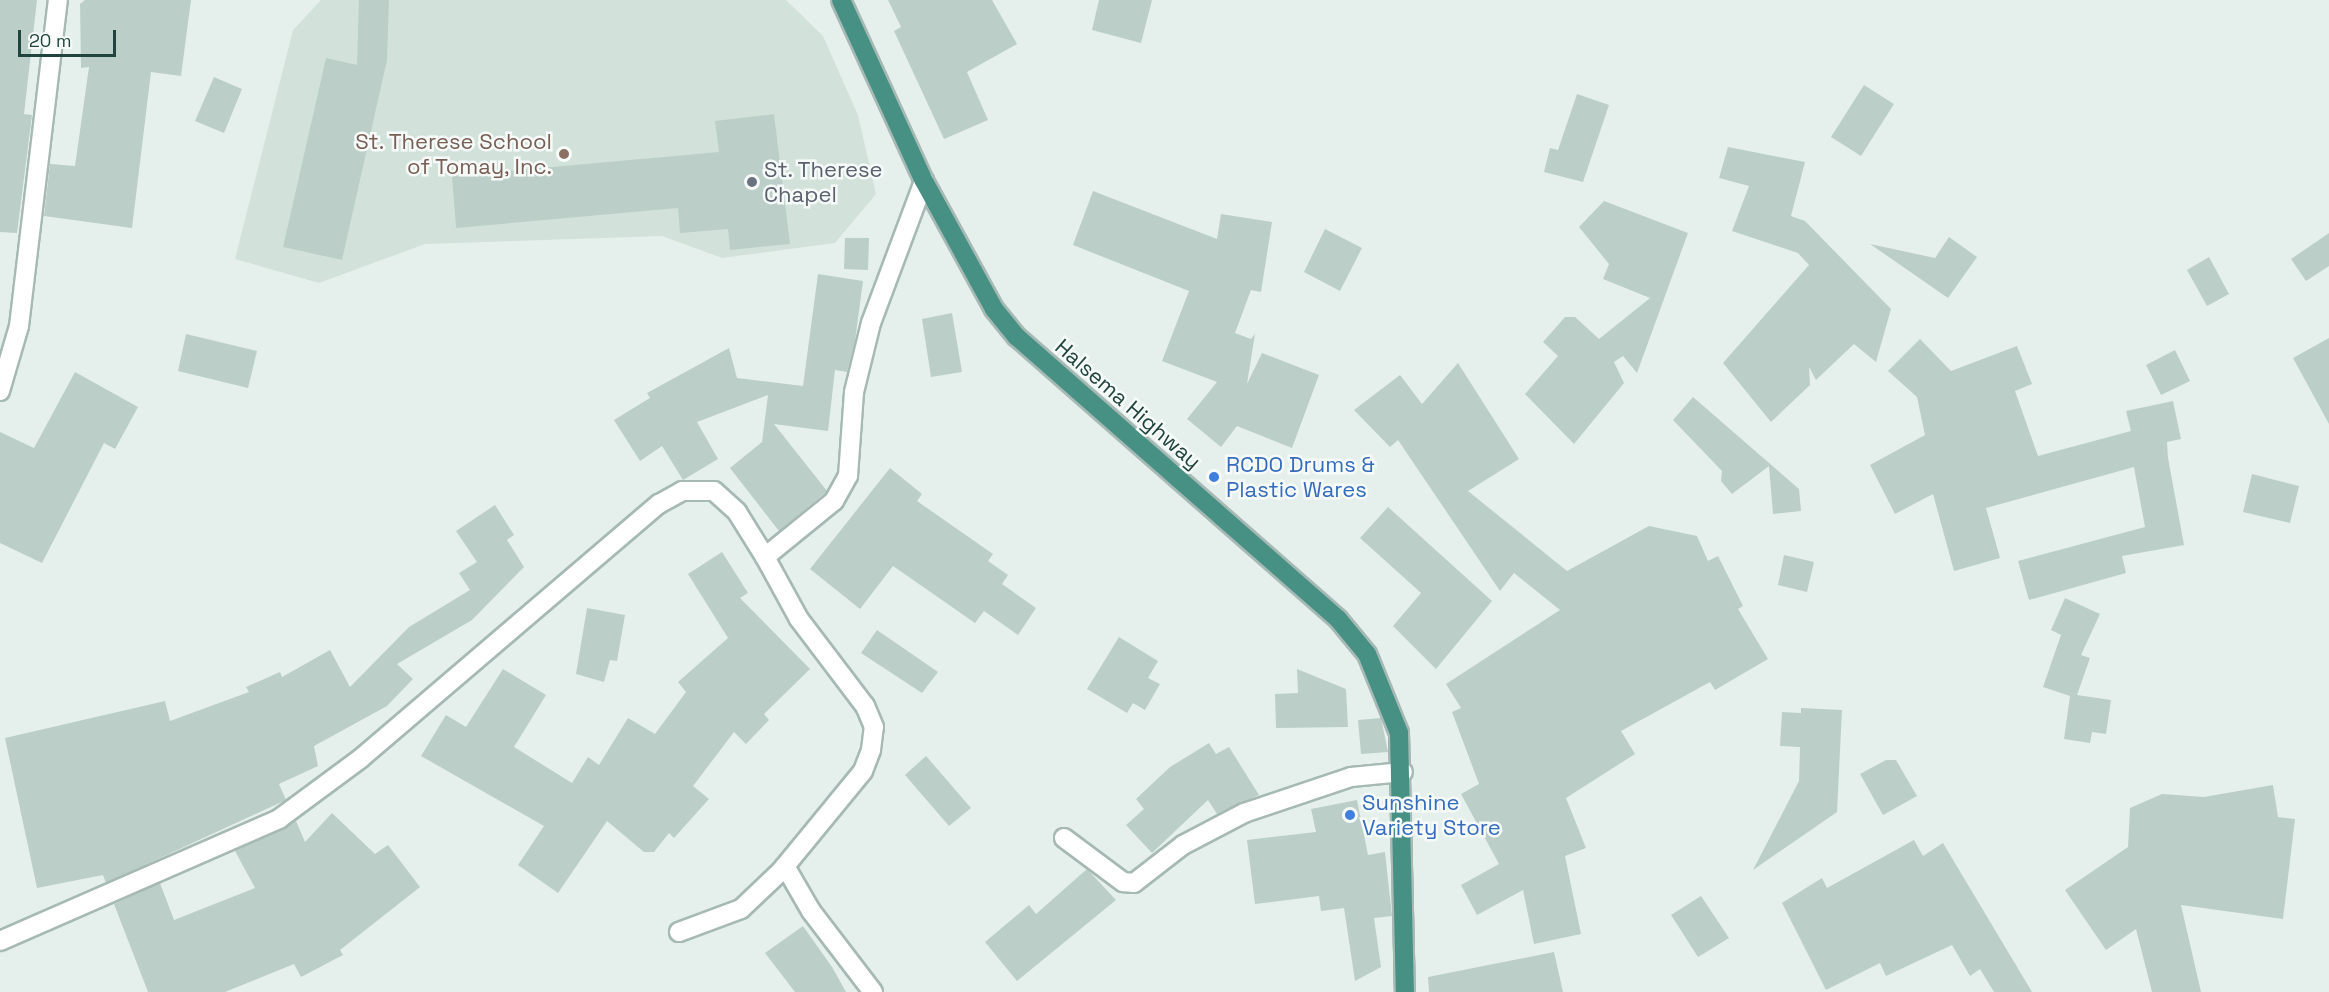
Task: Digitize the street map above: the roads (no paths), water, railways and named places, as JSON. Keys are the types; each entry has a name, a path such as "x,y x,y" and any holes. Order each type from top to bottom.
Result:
{"highway":[{"name":"Halsema Highway","path":"841,0 924,181 994,309 1017,338 1338,619 1367,654 1399,733 1403,772 1406,992"}],"street":[{"path":"0,391 19,326 58,0"},
{"path":"765,557 834,501 848,476 854,392 871,323 924,181"},
{"path":"0,941 279,819 360,759 659,504 682,491 714,491 737,512 765,557 782,593 866,706 874,727 863,771 785,866 741,909 679,932"},
{"path":"1064,838 1123,882 1134,883 1184,845 1244,813 1351,777 1403,772"},
{"path":"785,866 839,950 873,992"}],"place":[{"name":"St. Therese School of Tomay, Inc.","path":"564,154"},
{"name":"St. Therese Chapel","path":"752,182"},
{"name":"RCDO Drums & Plastic Wares","path":"1214,477"},
{"name":"Sunshine Variety Store","path":"1350,815"}]}
